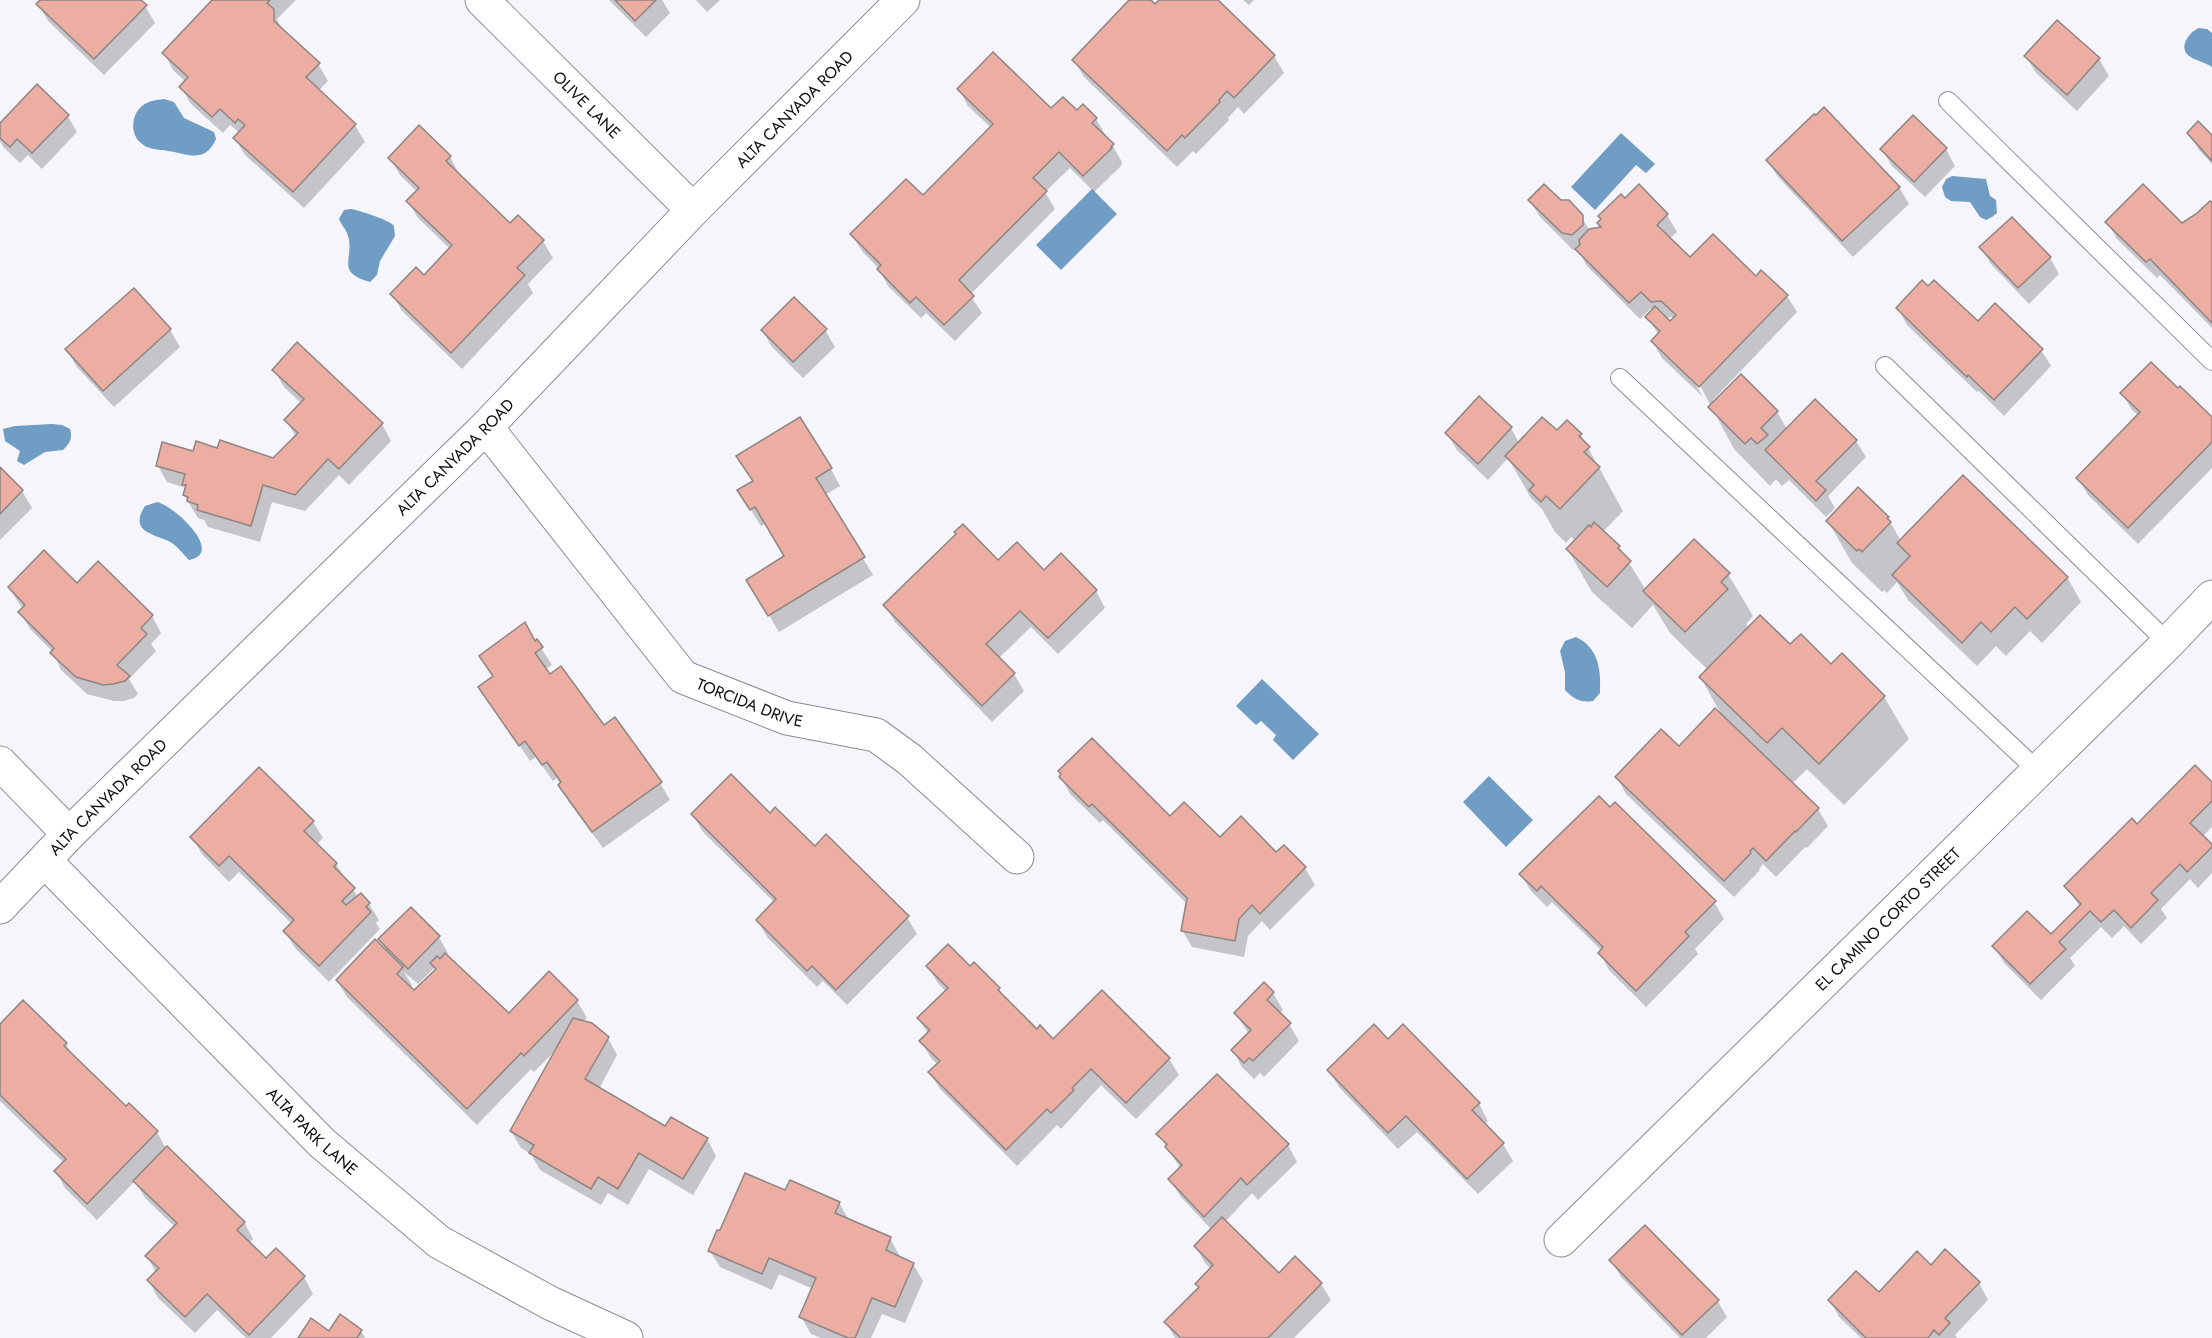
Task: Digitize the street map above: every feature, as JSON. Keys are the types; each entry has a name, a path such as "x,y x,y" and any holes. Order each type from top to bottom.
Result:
{"street":[{"name":"OLIVE LANE","path":"482,0 693,210"},
{"name":"ALTA CANYADA ROAD","path":"0,907 69,834 486,427 693,210 903,0"},
{"name":"TORCIDA DRIVE","path":"486,427 683,677 787,718 876,735 909,759 1017,857"},
{"name":"EL CAMINO CORTO STREET","path":"1561,1240 2168,643 2212,597"},
{"path":"0,764 69,834"},
{"name":"ALTA PARK LANE","path":"45,861 322,1143 439,1242 550,1303 626,1338"}],"lane":[{"path":"1948,101 2212,361"},
{"path":"1885,366 2168,643"},
{"path":"1620,378 2038,771"}],"water":[{"path":"2199,28 2207,29 2212,33 2212,67 2189,56 2186,52 2186,40"},
{"path":"164,99 174,102 184,118 214,132 216,139 207,152 195,156 154,149 147,147 137,139 133,124 138,110 147,103"},
{"path":"1621,133 1655,164 1646,173 1636,165 1595,210 1571,187"},
{"path":"1952,176 1986,179 1990,196 1996,200 1997,213 1986,220 1980,217 1970,202 1951,201 1945,197 1942,187 1946,179"},
{"path":"1092,189 1117,214 1061,270 1036,245"},
{"path":"351,209 380,218 394,226 395,236 380,261 377,275 370,282 352,274 349,269 348,236 339,219 344,210"},
{"path":"52,424 70,429 71,438 65,448 45,452 24,465 17,461 20,451 5,441 3,429"},
{"path":"157,502 174,511 193,530 202,548 199,556 189,560 172,543 142,528 140,515 145,506"},
{"path":"1576,637 1590,647 1597,660 1600,693 1593,701 1578,700 1565,690 1565,672 1560,651 1565,641"},
{"path":"1262,679 1319,734 1293,760 1273,740 1276,735 1261,721 1256,725 1236,706"},
{"path":"1489,776 1533,820 1506,847 1463,802"}],"building":[{"path":"40,0 141,0 147,5 94,59 36,4"},
{"path":"212,0 270,0 267,3 274,9 274,21 320,63 306,77 356,124 293,192 233,138 245,125 238,119 235,123 220,109 212,117 179,87 188,77 162,53"},
{"path":"615,0 656,0 635,21"},
{"path":"1129,0 1151,0 1155,4 1159,0 1218,0 1275,55 1234,98 1227,91 1219,100 1220,102 1185,138 1182,135 1167,151 1072,60"},
{"path":"2057,20 2100,58 2067,95 2024,56"},
{"path":"993,52 1051,108 1063,97 1077,110 1083,104 1097,118 1092,123 1114,144 1083,176 1059,152 1033,178 1047,191 959,280 974,296 944,325 916,297 910,303 877,269 881,265 850,234 906,179 923,195 993,124 957,89"},
{"path":"37,84 69,115 32,153 17,139 10,147 0,138 0,123"},
{"path":"1824,107 1900,187 1842,241 1766,160"},
{"path":"1913,115 1947,148 1914,182 1880,149"},
{"path":"2198,121 2212,135 2212,161 2187,133"},
{"path":"419,125 451,156 446,161 510,223 518,215 544,240 517,268 525,275 451,353 390,294 416,267 424,275 452,245 406,201 419,188 388,158"},
{"path":"1544,184 1561,200 1569,200 1583,215 1583,225 1572,235 1562,233 1528,200"},
{"path":"1639,184 1668,214 1657,225 1690,257 1713,234 1756,276 1761,270 1788,295 1699,387 1651,341 1660,331 1645,317 1655,306 1670,321 1676,315 1661,301 1651,302 1641,292 1629,303 1575,249 1580,245 1579,240 1589,229 1601,227 1597,223 1601,219 1598,216 1621,194 1625,198"},
{"path":"2143,184 2182,223 2210,201 2212,202 2212,323 2150,259 2146,262 2105,222"},
{"path":"2012,217 2051,257 2018,288 1979,247"},
{"path":"1922,280 1928,286 1934,280 1978,321 1995,303 2043,349 1994,400 1896,308"},
{"path":"134,288 171,329 103,391 65,349"},
{"path":"794,297 827,329 793,362 761,330"},
{"path":"297,342 383,423 339,469 328,459 295,495 263,485 251,526 197,510 198,505 187,501 188,497 183,495 186,485 182,485 185,474 156,466 162,442 193,451 196,441 217,448 220,440 273,458 298,433 284,420 304,399 272,370"},
{"path":"2151,362 2212,417 2212,442 2128,528 2076,478 2140,412 2120,393"},
{"path":"1741,374 1778,411 1761,428 1768,435 1757,444 1751,438 1745,444 1708,407"},
{"path":"1479,396 1512,427 1478,464 1445,433"},
{"path":"1815,399 1857,440 1816,481 1826,490 1816,501 1765,450"},
{"path":"800,417 832,468 816,478 865,557 768,616 746,580 784,556 755,507 750,510 737,490 753,481 736,456"},
{"path":"1542,417 1557,430 1567,420 1582,434 1579,436 1590,447 1584,452 1600,467 1560,509 1546,496 1541,502 1529,490 1534,485 1505,456"},
{"path":"0,467 23,490 0,514"},
{"path":"1963,475 2068,577 2027,619 2015,607 1991,632 1981,622 1962,643 1892,575 1910,556 1897,543"},
{"path":"1858,487 1889,517 1887,518 1891,522 1862,552 1859,549 1857,551 1826,521"},
{"path":"1594,522 1620,546 1618,548 1631,561 1607,587 1566,549"},
{"path":"963,524 998,560 1017,542 1044,570 1061,553 1097,590 1048,638 1020,611 986,644 1015,673 982,706 883,605 956,534 954,532"},
{"path":"1694,539 1730,573 1721,582 1728,589 1685,632 1643,591"},
{"path":"44,550 77,583 98,561 153,615 141,628 147,634 117,665 130,676 125,681 103,685 76,677 50,653 54,648 18,612 25,605 8,587"},
{"path":"1760,615 1790,644 1801,634 1831,664 1842,653 1885,696 1819,764 1782,728 1767,743 1699,677"},
{"path":"525,622 535,641 537,639 543,647 535,653 550,674 561,666 604,725 615,717 662,782 592,832 558,785 561,782 547,762 542,765 525,741 519,746 478,687 493,676 479,656"},
{"path":"1715,708 1819,808 1766,861 1753,848 1724,881 1615,777 1661,729 1679,746"},
{"path":"1092,738 1170,816 1184,802 1220,837 1241,816 1276,852 1284,845 1306,867 1260,914 1252,905 1239,919 1235,941 1181,931 1187,898 1092,804 1089,807 1059,777 1061,774 1058,771"},
{"path":"2195,765 2212,782 2212,801 2190,823 2212,844 2212,847 2187,872 2180,864 2151,893 2158,900 2131,928 2114,910 2101,922 2090,911 2059,942 2066,949 2030,984 1992,946 2027,911 2051,934 2081,904 2064,886 2132,818 2137,824"},
{"path":"259,767 314,821 304,831 337,863 334,867 355,888 342,901 346,905 361,893 370,903 366,907 371,912 319,966 283,931 294,920 229,856 219,866 190,837"},
{"path":"731,774 770,813 775,807 815,846 826,834 909,916 836,990 812,966 807,971 756,920 776,899 691,814"},
{"path":"1599,796 1610,807 1615,802 1716,901 1685,932 1689,936 1636,991 1598,953 1603,947 1541,886 1537,891 1519,874"},
{"path":"411,907 440,936 408,969 378,939"},
{"path":"375,939 403,967 397,974 414,990 436,969 430,963 437,956 440,959 445,953 509,1013 549,971 578,1000 524,1056 521,1053 467,1109 336,980"},
{"path":"948,944 970,966 974,962 1037,1029 1040,1025 1053,1039 1102,990 1170,1058 1126,1103 1091,1069 1051,1113 1047,1109 1006,1150 928,1072 940,1061 919,1041 930,1030 917,1018 948,988 926,966"},
{"path":"1264,982 1274,992 1267,1000 1291,1023 1253,1061 1249,1058 1244,1063 1231,1050 1251,1030 1234,1013"},
{"path":"23,1000 67,1043 64,1046 126,1106 129,1103 158,1131 87,1204 54,1171 66,1159 0,1095 0,1024"},
{"path":"573,1018 592,1023 609,1037 585,1079 665,1126 671,1117 708,1138 683,1179 639,1153 618,1189 598,1177 591,1189 529,1153 534,1145 510,1131"},
{"path":"1374,1024 1388,1039 1403,1024 1480,1103 1472,1110 1504,1143 1467,1179 1406,1116 1388,1133 1327,1070"},
{"path":"1217,1074 1289,1144 1247,1185 1241,1178 1204,1217 1168,1179 1182,1165 1165,1147 1167,1144 1156,1134"},
{"path":"167,1146 245,1222 237,1230 266,1258 276,1248 305,1276 249,1335 207,1294 185,1317 147,1280 159,1268 145,1256 177,1223 133,1181"},
{"path":"745,1173 785,1190 790,1180 840,1202 835,1213 891,1237 886,1250 914,1263 895,1307 872,1298 855,1338 848,1338 799,1317 816,1278 769,1258 762,1274 708,1251 717,1230 720,1230"},
{"path":"1222,1217 1279,1273 1295,1256 1322,1283 1268,1338 1181,1338 1164,1322 1199,1287 1195,1284 1213,1265 1194,1246"},
{"path":"1645,1225 1719,1300 1682,1335 1609,1260"},
{"path":"1945,1249 1980,1282 1945,1318 1950,1323 1939,1335 1934,1330 1928,1338 1866,1338 1828,1300 1856,1271 1879,1292 1917,1251 1931,1265"},
{"path":"340,1314 362,1330 357,1338 298,1338 311,1318 329,1331"}]}
